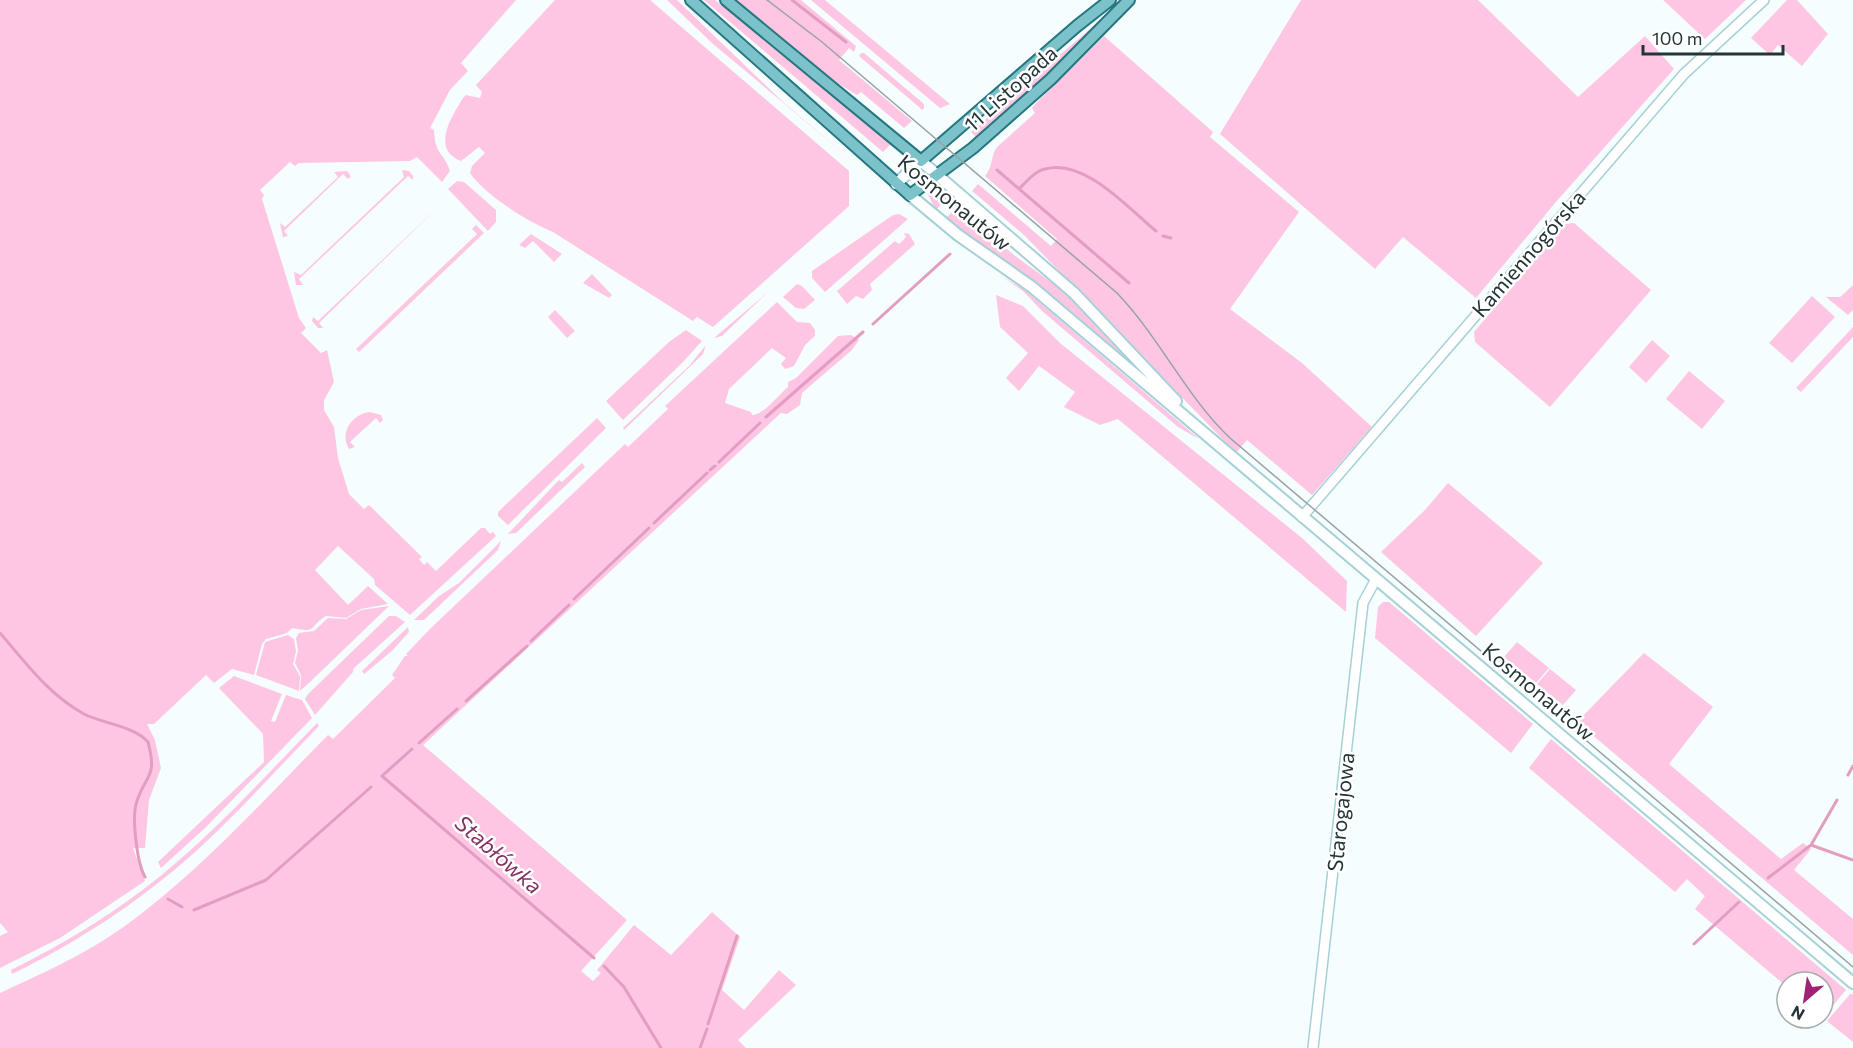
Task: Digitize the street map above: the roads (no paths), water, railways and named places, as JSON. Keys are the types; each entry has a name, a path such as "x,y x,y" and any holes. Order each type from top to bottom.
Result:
{"main road":[{"name":"Kosmonautów","path":"691,0 896,184 958,235 1032,287 1853,983"},
{"name":"Kosmonautów","path":"726,0 921,161 1074,293 1150,372 1200,429"},
{"name":"11 Listopada","path":"896,184 1110,0"},
{"name":"11 Listopada","path":"910,195 1051,79 1129,0"}],"street":[{"name":"Kamiennogórska","path":"1302,517 1684,74 1764,0"},
{"name":"Starogajowa","path":"1313,1048 1363,603 1376,579"}],"waterway":[{"path":"792,0 846,42"},
{"path":"1019,189 1041,170 1060,168 1075,171 1091,178 1120,199 1156,231"},
{"path":"997,170 1129,283"},
{"path":"1163,236 1171,238"},
{"path":"873,324 950,254"},
{"path":"766,417 863,332"},
{"path":"719,462 760,423"},
{"path":"710,470 715,466"},
{"path":"654,523 707,473"},
{"path":"574,599 649,528"},
{"path":"531,641 569,605"},
{"name":"Stabłówka","path":"0,633 39,678 60,698 84,714 135,732 148,742 151,770 135,811 138,852 145,877"},
{"path":"466,701 527,646"},
{"path":"419,743 457,709"},
{"name":"Stabłówka","path":"382,776 412,749"},
{"path":"1848,775 1853,766"},
{"name":"Stabłówka","path":"382,776 594,958"},
{"name":"Stabłówka","path":"194,910 266,880 371,787"},
{"path":"1811,845 1837,800"},
{"path":"1768,878 1811,845 1853,860"},
{"path":"168,899 182,907"},
{"path":"1694,944 1739,902"},
{"path":"708,1024 737,936"},
{"name":"Stabłówka","path":"604,966 624,987 661,1048"},
{"path":"700,1048 707,1029"}],"tram line":[{"path":"767,0 822,42 1117,293 1132,310 1199,404 1230,438 1853,967"}]}
